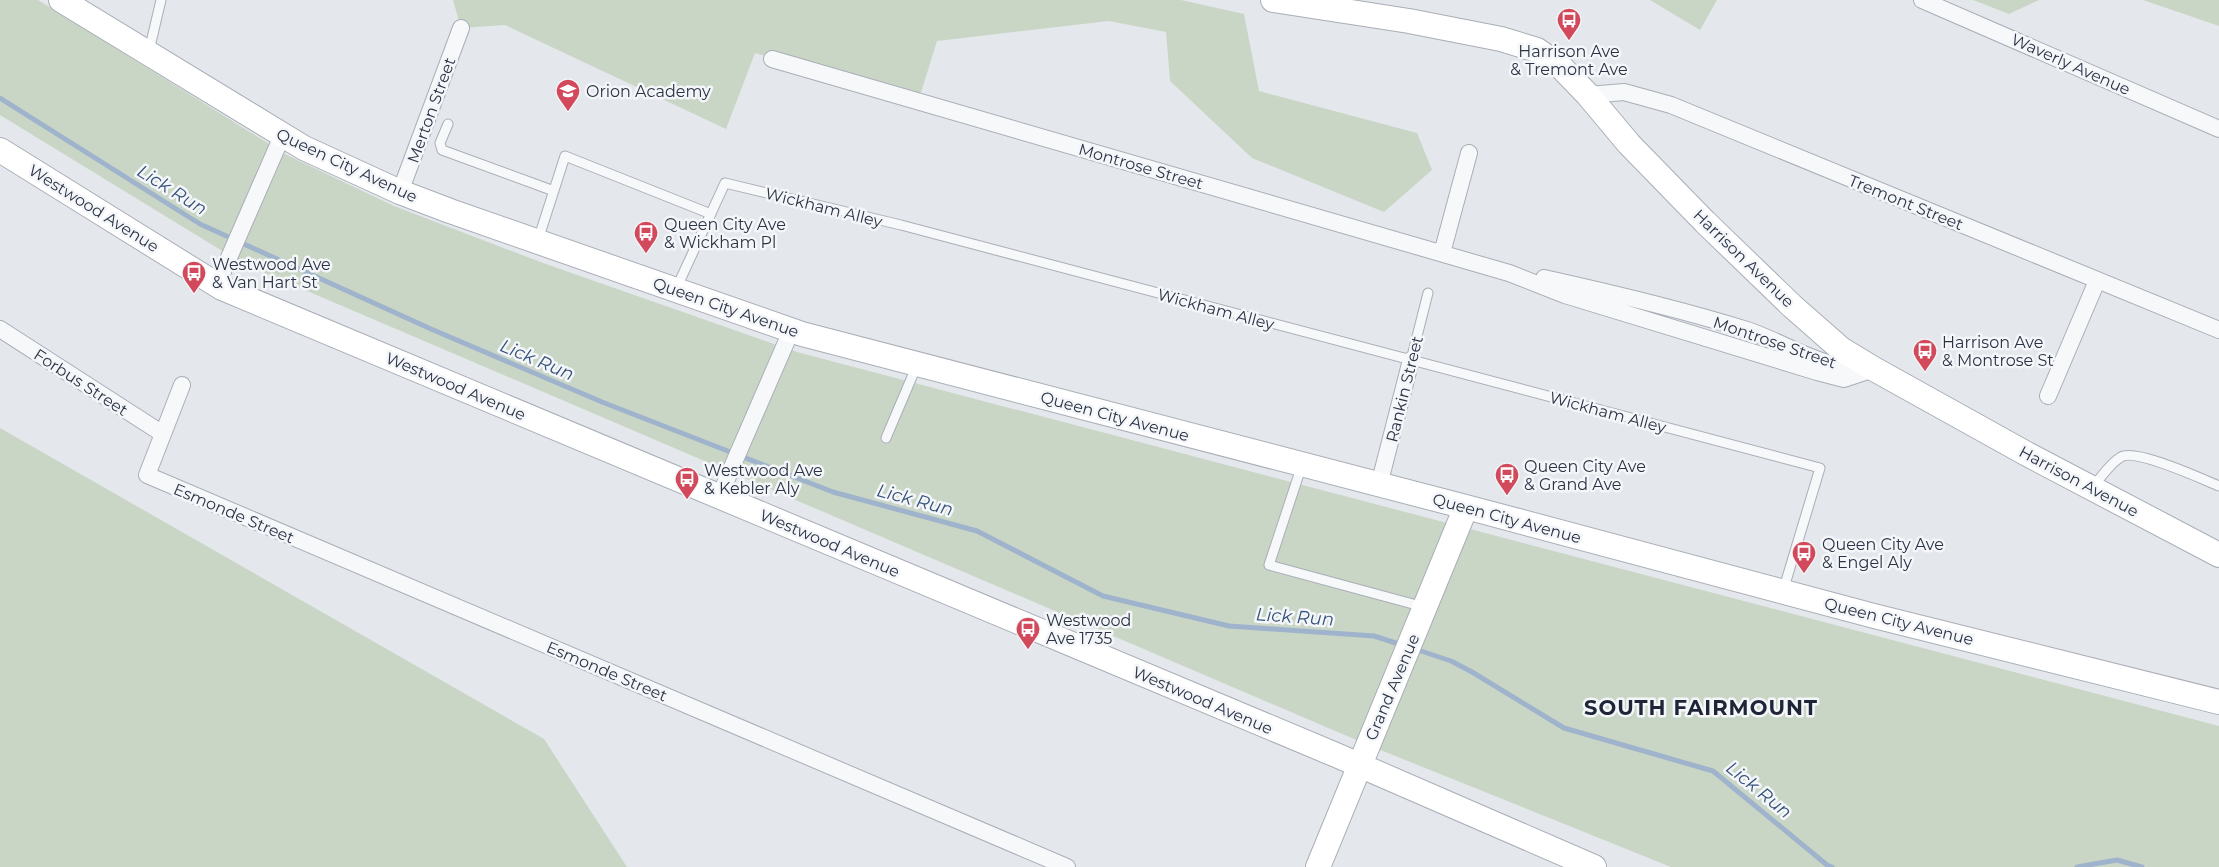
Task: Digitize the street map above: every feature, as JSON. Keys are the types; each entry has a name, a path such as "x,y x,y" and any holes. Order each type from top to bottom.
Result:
{"main road":[{"name":"Queen City Avenue","path":"61,0 282,136 327,159 400,192 792,331 1784,591 2219,702"},
{"name":"Harrison Avenue","path":"1273,0 1409,22 1515,42 1552,58 1588,95 1629,144 1730,246 1792,306 1841,349 1874,369 2092,488 2219,555"},
{"name":"Westwood Avenue","path":"0,150 217,285 1359,765 1594,867"},
{"name":"Grand Avenue","path":"1318,867 1466,507"}],"street":[{"name":"Waverly Avenue","path":"1922,0 2219,128"},
{"name":"Merton Street","path":"400,192 461,28"},
{"name":"Montrose Street","path":"772,59 1509,273 1565,295 1817,372 1844,379 1874,369"},
{"name":"Tremont Street","path":"1588,95 1624,92 1648,97 1671,105 2219,330"},
{"path":"217,285 282,136"},
{"path":"1442,253 1469,153"},
{"path":"2048,396 2097,281"},
{"name":"Forbus Street","path":"0,329 163,434"},
{"path":"719,497 792,331"},
{"name":"Rankin Street","path":"1379,485 1411,360"},
{"path":"163,434 182,386"},
{"name":"Esmonde Street","path":"163,434 147,475 1067,867"}],"lane":[{"path":"149,54 161,0"},
{"path":"448,124 440,143 442,150 554,191"},
{"path":"538,241 565,156 711,214"},
{"name":"Wickham Alley","path":"676,290 725,183 910,228 1820,468 1784,591"},
{"name":"Rankin Street","path":"1411,360 1428,293"},
{"path":"886,438 917,364"},
{"path":"2092,488 2121,456 2128,455 2142,456 2219,486"},
{"path":"1302,465 1270,566 1425,607"}],"green space":[{"path":"0,0 38,0 287,155 394,206 543,263 797,352 2219,726 2219,867 1671,867 1368,745 242,263 0,115"},
{"path":"453,0 1181,0 1244,14 1259,91 1417,133 1432,170 1384,212 1252,158 1170,81 1166,32 1109,21 937,41 918,102 755,53 726,129 505,25 461,28"},
{"path":"1650,0 1717,0 1700,30"},
{"path":"1973,0 2039,0 2009,14"},
{"path":"2143,0 2219,0 2219,26"},
{"path":"0,428 544,739 627,867 0,867"}],"waterway":[{"name":"Lick Run","path":"0,98 200,224 431,329 602,402 833,492 977,531 1103,596 1229,626 1374,636 1402,645"},
{"name":"Lick Run","path":"1415,649 1451,661 1472,672 1564,728 1713,771 1827,865 1832,867"},
{"name":"Lick Run","path":"2077,867 2117,860 2142,867"}],"place":[{"name":"Harrison Ave & Tremont Ave","path":"1569,41"},
{"name":"Orion Academy","path":"568,112"},
{"name":"Queen City Ave & Wickham Pl","path":"646,254"},
{"name":"Westwood Ave & Van Hart St","path":"194,294"},
{"name":"Harrison Ave & Montrose St","path":"1925,372"},
{"name":"Queen City Ave & Grand Ave","path":"1507,496"},
{"name":"Westwood Ave & Kebler Aly","path":"687,500"},
{"name":"Queen City Ave & Engel Aly","path":"1804,574"},
{"name":"Westwood Ave 1735","path":"1028,650"}],"district":[{"name":"SOUTH FAIRMOUNT","path":"1701,708"}]}
